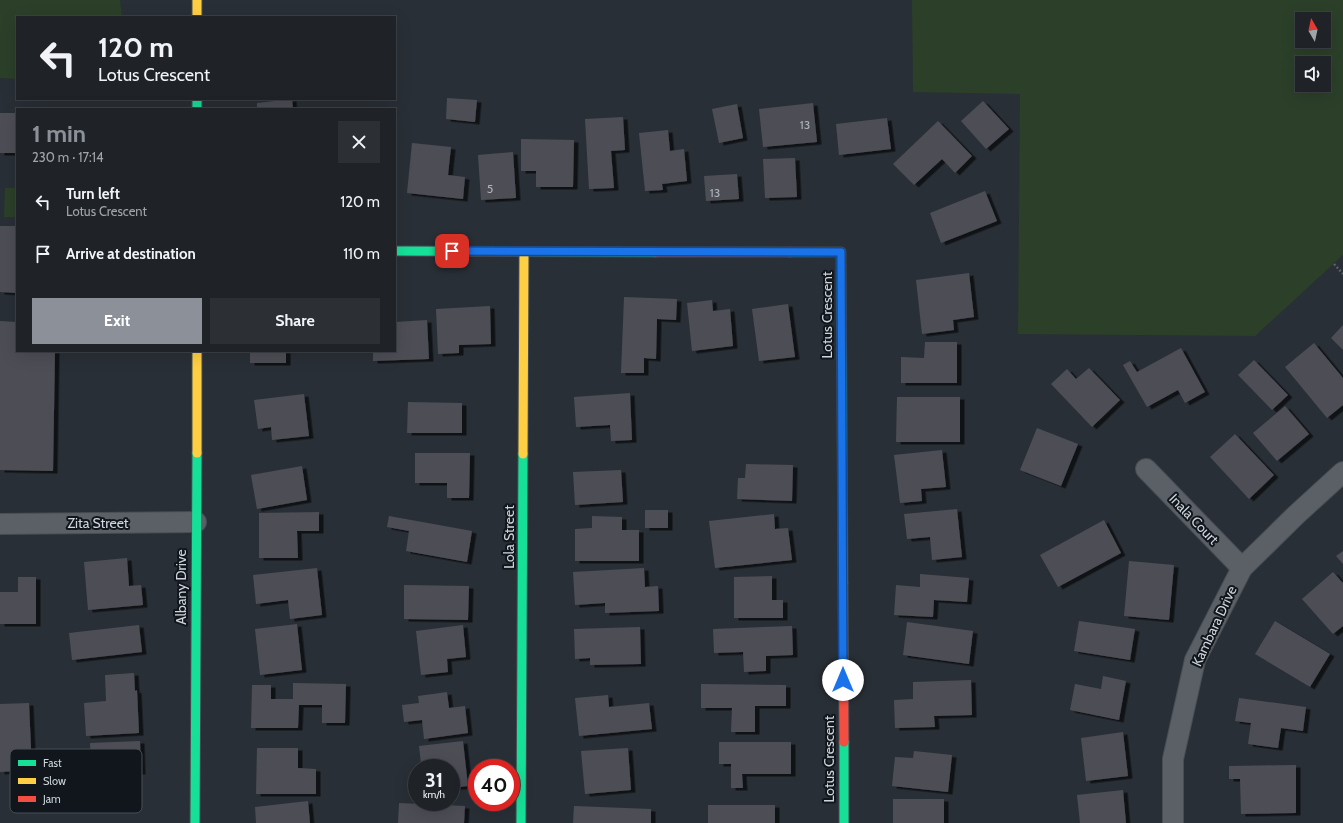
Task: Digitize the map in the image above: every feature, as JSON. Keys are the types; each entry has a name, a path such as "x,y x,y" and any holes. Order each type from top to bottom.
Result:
{"street":[{"path":"197,0 197,16"},
{"name":"Lotus Crescent","path":"396,251 841,252 844,823"},
{"name":"Lola Street","path":"521,823 524,252"},
{"name":"Albany Drive","path":"195,823 197,352"},
{"name":"Inala Court","path":"1146,469 1242,568"},
{"name":"Kambara Drive","path":"1173,823 1173,759 1195,660 1242,568 1296,515 1343,472"},
{"name":"Zita Street","path":"0,524 196,522"}],"path":[{"path":"1334,264 1343,274"}],"green space":[{"path":"0,0 120,0 122,16 16,16 16,79 0,78"},
{"path":"912,0 1343,0 1343,255 1255,336 1018,334 1020,94 913,92"},
{"path":"5,188 16,188 16,217 4,217"}],"building":[{"path":"447,98 477,100 475,122 446,119"},
{"path":"292,100 293,108 257,108 257,103"},
{"path":"983,101 1009,129 986,149 961,121"},
{"path":"813,103 817,142 763,147 759,109"},
{"path":"737,104 743,138 719,143 712,109"},
{"path":"0,113 16,113 16,153 0,153"},
{"path":"623,117 625,150 611,151 614,188 589,189 585,119"},
{"path":"887,118 891,149 839,155 836,124"},
{"path":"938,121 972,156 955,173 942,159 914,185 893,164"},
{"path":"668,130 670,151 684,149 687,181 662,184 663,190 645,191 639,133"},
{"path":"521,139 574,140 573,187 536,187 536,171 521,171"},
{"path":"412,143 451,147 448,175 465,177 463,199 407,193"},
{"path":"513,152 516,198 481,200 478,155"},
{"path":"795,158 797,197 765,198 763,159"},
{"path":"737,174 739,199 706,201 704,176"},
{"path":"985,191 997,221 941,243 930,213"},
{"path":"0,226 16,226 16,293 0,292"},
{"path":"969,273 974,317 953,320 954,330 922,334 916,280"},
{"path":"624,297 677,299 676,320 657,319 656,359 644,358 644,373 621,373"},
{"path":"712,300 713,311 730,309 733,346 692,351 687,303"},
{"path":"788,304 795,357 759,361 752,309"},
{"path":"490,306 491,344 459,345 459,353 438,354 436,309"},
{"path":"427,320 429,359 373,361 373,352 396,352 396,322"},
{"path":"0,321 16,322 16,352 55,352 53,471 0,470"},
{"path":"1343,325 1343,350 1331,338"},
{"path":"925,342 957,342 957,383 901,383 901,357 924,358"},
{"path":"1314,343 1343,378 1343,405 1327,418 1285,367"},
{"path":"1181,348 1205,392 1185,403 1178,390 1147,407 1123,365 1130,361 1137,372"},
{"path":"250,352 286,352 286,363 250,363"},
{"path":"1254,360 1288,395 1272,410 1238,375"},
{"path":"1089,368 1120,400 1092,427 1051,384 1067,369 1076,379"},
{"path":"630,393 632,440 611,441 610,425 576,427 574,397"},
{"path":"304,394 309,436 272,440 271,427 258,429 254,400"},
{"path":"897,397 960,397 960,442 896,442"},
{"path":"408,402 462,403 462,433 407,433"},
{"path":"1285,406 1309,434 1277,461 1253,433"},
{"path":"1037,428 1078,444 1061,486 1020,470"},
{"path":"1235,434 1274,475 1249,499 1210,457"},
{"path":"942,450 946,487 921,489 922,501 900,503 894,455"},
{"path":"415,453 470,453 469,498 447,498 447,483 415,483"},
{"path":"746,464 793,465 792,501 737,499 738,478 745,478"},
{"path":"302,466 307,500 257,509 251,475"},
{"path":"621,470 623,502 575,505 573,472"},
{"path":"957,509 962,557 932,560 930,537 907,539 904,514"},
{"path":"645,510 668,510 668,528 645,528"},
{"path":"319,512 319,531 297,531 298,558 259,558 259,513"},
{"path":"774,514 775,529 788,528 792,560 715,568 709,521"},
{"path":"389,516 472,531 467,562 406,551 409,531 387,527"},
{"path":"592,516 622,517 622,530 639,530 639,561 575,561 575,529 592,528"},
{"path":"1104,520 1121,553 1058,587 1040,555"},
{"path":"1343,551 1343,564 1336,556"},
{"path":"127,558 129,586 141,585 143,605 88,610 84,562"},
{"path":"1129,561 1174,565 1169,620 1124,616"},
{"path":"317,568 322,615 290,619 288,600 256,604 253,575"},
{"path":"644,568 645,587 658,586 659,611 605,613 605,603 575,605 573,572"},
{"path":"1333,572 1343,583 1343,626 1333,634 1302,599"},
{"path":"920,574 969,578 967,602 934,600 933,617 894,615 896,585 920,587"},
{"path":"772,576 772,600 783,600 783,618 734,618 734,577"},
{"path":"18,577 36,577 36,624 0,624 0,592 18,592"},
{"path":"404,585 469,586 468,620 404,619"},
{"path":"1079,621 1135,629 1130,660 1074,651"},
{"path":"1275,621 1330,654 1310,687 1255,654"},
{"path":"907,622 973,631 969,664 903,655"},
{"path":"297,624 302,670 260,675 255,629"},
{"path":"139,625 142,652 72,660 69,633"},
{"path":"463,625 466,657 447,659 448,672 421,675 416,631"},
{"path":"792,626 793,655 766,656 766,671 744,672 743,652 714,653 713,629"},
{"path":"640,627 641,664 590,665 590,658 575,659 574,629"},
{"path":"134,673 135,691 137,690 139,733 86,736 84,703 106,701 105,675"},
{"path":"1103,676 1126,681 1119,720 1070,710 1075,684 1101,689"},
{"path":"971,680 972,715 934,716 935,727 895,728 894,700 913,699 913,682"},
{"path":"293,683 346,684 345,723 322,723 322,705 299,705 298,728 251,728 252,685 271,685 271,699 293,699"},
{"path":"701,684 786,685 786,706 755,706 755,732 731,732 732,708 701,708"},
{"path":"447,692 449,708 465,706 468,733 424,739 422,720 404,722 402,705 419,703 418,696"},
{"path":"608,695 609,707 649,703 652,729 579,736 575,698"},
{"path":"1239,698 1306,707 1303,731 1281,728 1278,748 1248,744 1251,723 1235,721"},
{"path":"29,703 31,749 10,749 10,771 0,772 0,704"},
{"path":"1123,732 1128,776 1086,781 1081,738"},
{"path":"140,741 140,749 90,749 90,743"},
{"path":"463,741 468,786 460,787 460,759 420,759 419,746"},
{"path":"719,742 791,742 791,774 742,774 743,788 731,788 731,764 719,764"},
{"path":"257,748 298,748 298,768 316,769 316,794 256,794"},
{"path":"628,748 631,790 585,794 581,751"},
{"path":"914,751 952,755 948,792 892,786 895,757 913,758"},
{"path":"1296,765 1296,813 1241,814 1240,779 1229,779 1229,766"},
{"path":"1123,790 1126,823 1080,823 1077,795"},
{"path":"893,799 944,799 944,823 893,823"},
{"path":"308,801 310,823 256,823 255,807"},
{"path":"399,803 408,803 408,811 460,811 460,806 465,806 464,823 398,823"},
{"path":"708,805 775,805 775,823 708,823"},
{"path":"574,806 651,809 651,823 573,823"}],"traffic: fast":[{"path":"197,100 197,108"},
{"path":"396,251 655,252"},
{"path":"790,252 841,252 843,583"},
{"path":"195,823 197,453"},
{"path":"521,823 523,454"},
{"path":"844,742 844,823"}],"traffic: slow":[{"path":"197,0 197,16"},
{"path":"523,454 524,252"},
{"path":"197,352 197,453"}],"traffic: jam":[{"path":"655,252 790,252"},
{"path":"843,583 844,742"}],"route":[{"path":"452,251 841,252 843,680"}]}
